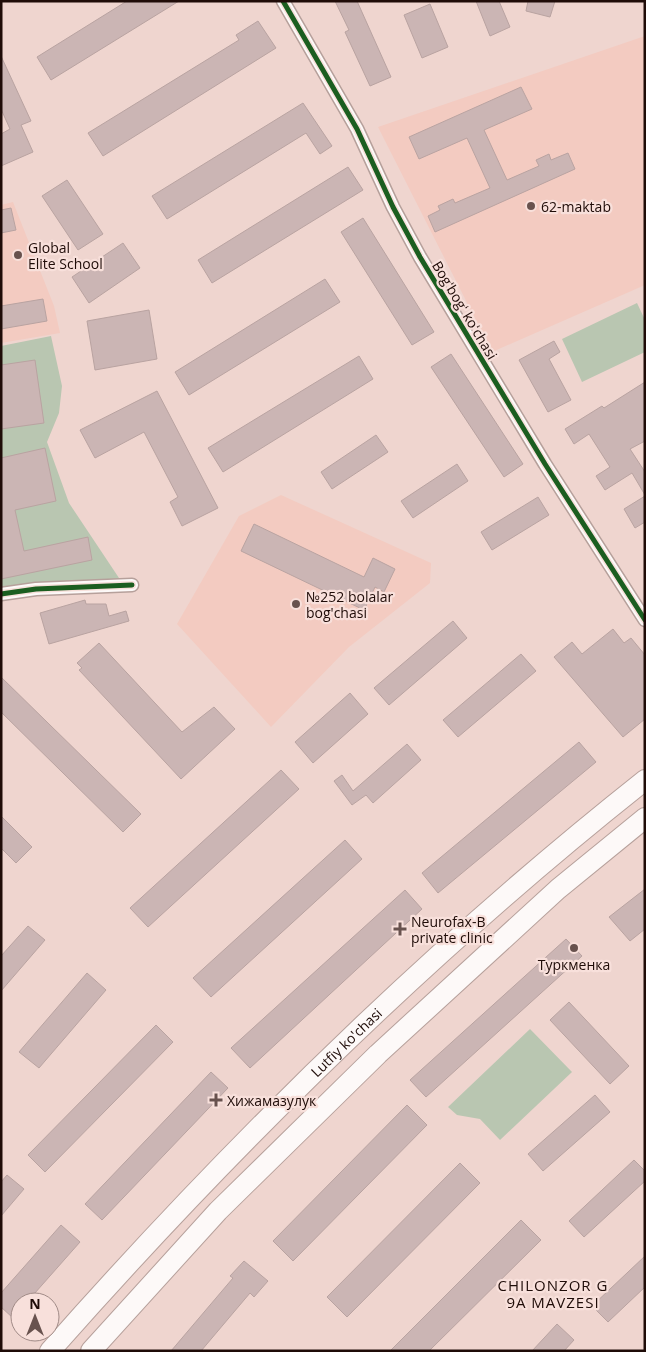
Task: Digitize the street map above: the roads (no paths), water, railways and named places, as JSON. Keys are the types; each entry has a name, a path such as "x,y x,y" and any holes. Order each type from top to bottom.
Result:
{"main road":[{"name":"Lutfiy ko'chasi","path":"50,1351 172,1215 392,998 460,934 645,780"},
{"path":"91,1351 194,1236 378,1054 564,884 645,818"},
{"path":"172,1215 194,1236"}],"street":[{"name":"Bogʻbogʻ koʻchasi","path":"283,1 358,129 393,207 420,257 544,464 645,620"},
{"path":"1,594 36,589 132,585"}],"place":[{"name":"62-maktab","path":"531,206"},
{"name":"Global Elite School","path":"18,255"},
{"name":"№252 bolalar bog'chasi","path":"296,604"},
{"name":"Neurofax-B private clinic","path":"400,929"},
{"name":"Туркменка","path":"574,948"},
{"name":"Хижамазулук","path":"216,1100"}],"district":[{"name":"CHILONZOR G 9A MAVZESI","path":"553,1294"}]}
